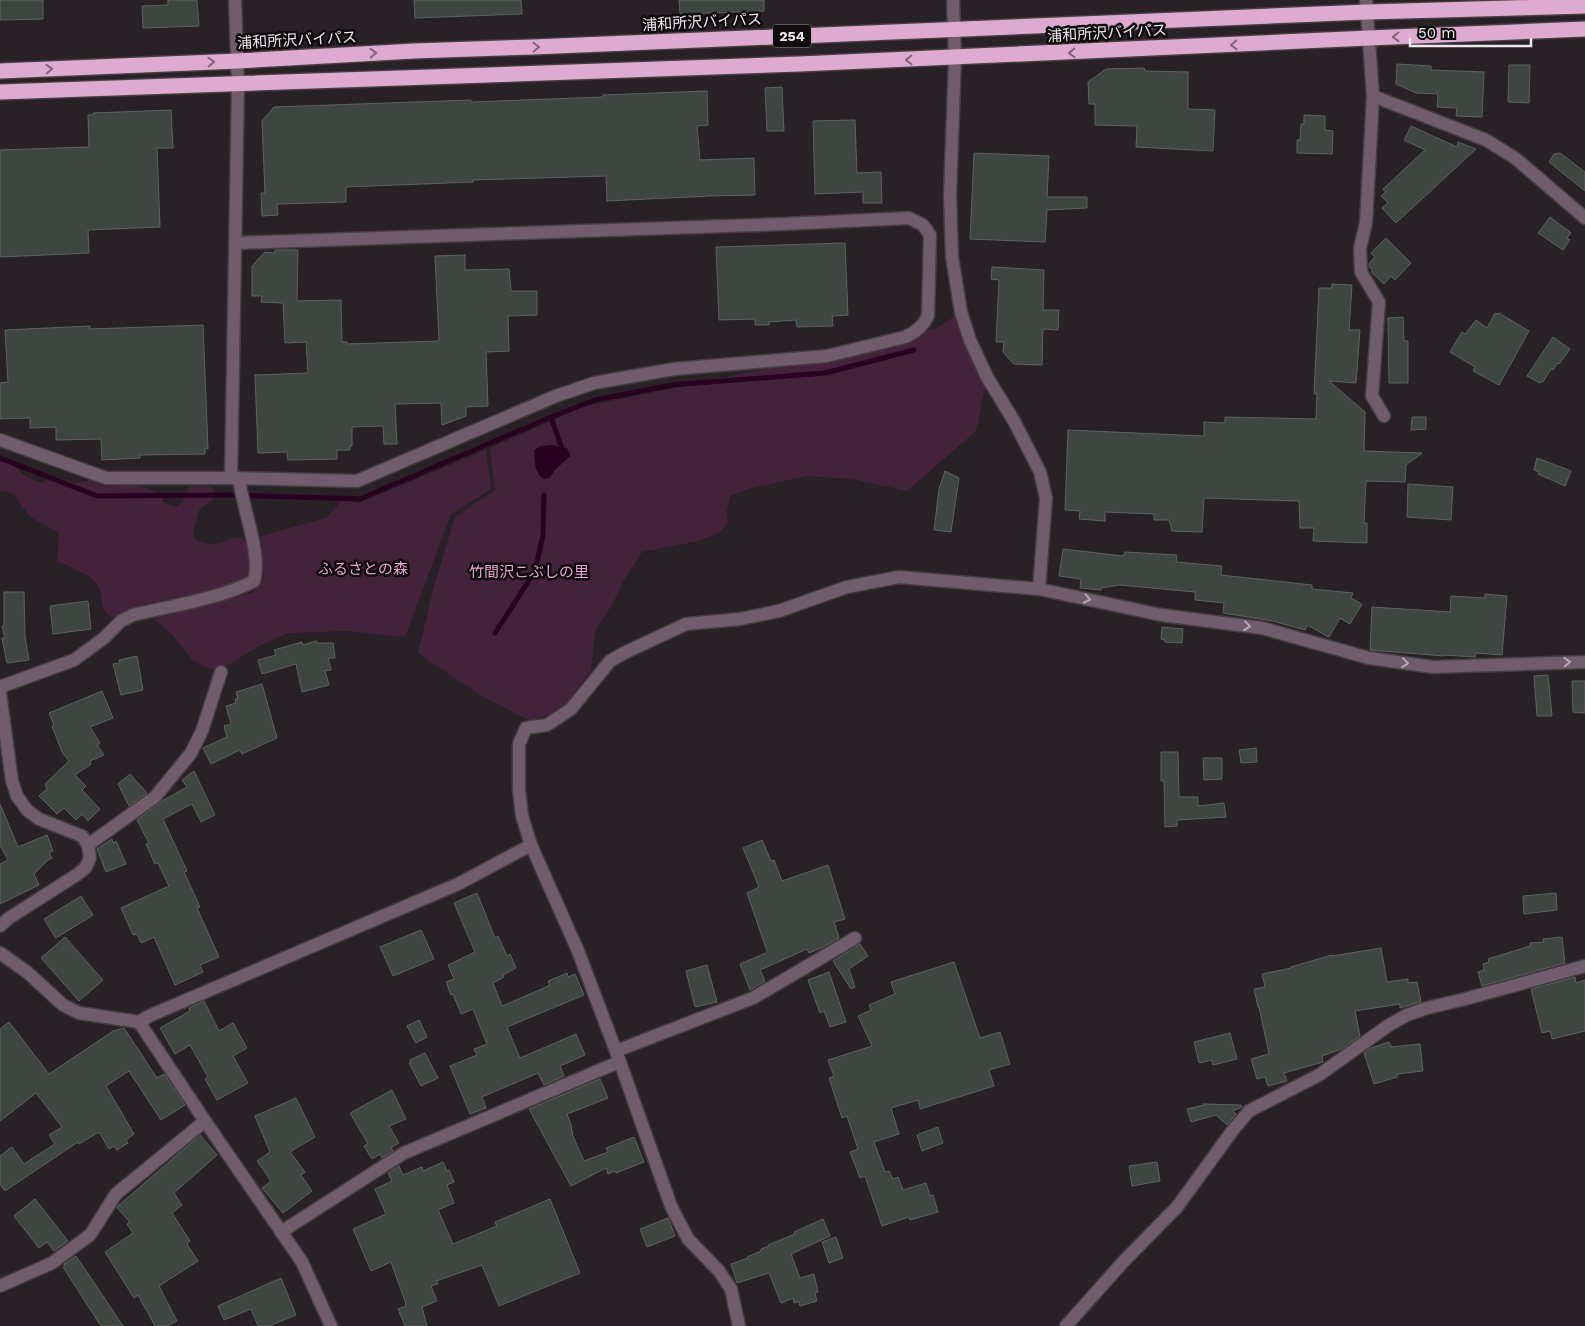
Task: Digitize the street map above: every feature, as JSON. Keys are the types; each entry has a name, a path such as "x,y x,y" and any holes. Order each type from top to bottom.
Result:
{"highway":[{"name":"浦和所沢バイパス","path":"0,71 954,28 1366,6 1585,6"},
{"name":"浦和所沢バイパス","path":"0,92 955,58 1369,38 1585,30"}],"street":[{"path":"0,687 74,660 104,638 121,620 133,615 214,596 254,581 257,570 255,554 243,501 236,481 238,61 235,0"},
{"path":"953,0 955,58 950,195 952,257 961,312 970,340 987,377 1014,421 1040,472 1046,498 1039,589"},
{"path":"1366,6 1373,96 1366,223 1360,248 1362,272 1379,302 1372,396 1384,416"},
{"path":"1373,96 1486,140 1515,158 1585,218"},
{"path":"0,440 106,478 357,481 556,396 594,383 674,369 827,356 905,337 923,326 928,316 930,236 923,225 909,218 236,243"},
{"path":"739,1326 731,1289 719,1271 688,1239 670,1206 578,951 531,845 522,816 519,790 519,744 526,728 546,724 571,710 610,661 686,624 740,619 779,611 847,587 899,577 1039,589 1161,615 1262,628 1369,658 1433,667 1585,662"},
{"path":"88,845 155,797 191,753 202,731 221,672"},
{"path":"0,693 12,781 17,796 27,810 39,819 82,836 88,845 90,858 86,867 78,874 9,918 0,926"},
{"path":"0,953 27,972 63,1005 79,1013 139,1022 158,1012 458,884 531,845"},
{"path":"281,1232 404,1153 617,1057 754,998 854,938"},
{"path":"1066,1326 1177,1207 1232,1130 1248,1111 1319,1075 1389,1025 1407,1015 1585,966"},
{"path":"139,1022 205,1122 302,1262 331,1326"},
{"path":"0,1286 52,1263 90,1235 116,1194 205,1122"}],"green space":[{"name":"竹間沢こぶしの里","path":"961,312 987,377 976,431 907,491 852,479 807,476 751,488 730,496 727,511 728,523 719,533 698,541 642,552 595,631 591,670 567,702 549,714 530,721 480,695 418,653 434,586 455,517 495,490 490,448 583,407 827,356 937,328"},
{"name":"ふるさとの森","path":"486,450 491,489 451,514 405,637 348,631 288,633 261,645 226,666 213,670 193,661 171,633 154,619 252,593 264,579 261,536 326,518 342,500 359,503"},
{"path":"0,461 13,464 23,475 42,483 49,478 56,477 74,483 90,480 106,487 128,484 146,488 162,496 164,503 177,507 183,501 190,486 211,487 214,490 213,499 199,510 193,532 195,539 200,542 214,544 224,542 233,537 241,538 248,544 251,571 243,581 202,593 145,604 112,618 104,609 100,591 95,582 86,574 57,561 59,533 31,517 16,496 6,491 0,492"}],"shaded area":[{"path":"552,445 567,448 570,456 554,471 550,478 544,479 538,473 534,450 541,446"}],"building":[{"path":"0,0 43,0 43,19 0,20"},
{"path":"168,0 197,0 199,26 143,28 142,6 168,5"},
{"path":"414,0 521,0 522,14 415,18"},
{"path":"679,0 764,0 764,11 680,14"},
{"path":"1397,64 1431,66 1431,70 1484,72 1482,117 1456,116 1457,108 1437,107 1438,94 1416,93 1396,84"},
{"path":"1509,65 1530,65 1529,103 1508,102"},
{"path":"1144,68 1145,71 1188,72 1188,109 1215,110 1213,151 1136,147 1137,126 1095,125 1095,104 1089,104 1088,82 1106,69"},
{"path":"782,87 784,131 767,131 765,88"},
{"path":"707,91 708,125 697,126 700,160 754,158 755,195 607,201 606,176 473,180 473,182 346,187 346,202 277,204 278,215 262,216 261,193 265,193 262,121 274,107 471,100 471,102"},
{"path":"171,110 173,148 157,148 160,227 88,230 89,253 0,257 0,150 89,147 88,115 93,115 93,113"},
{"path":"1304,115 1325,116 1325,130 1333,131 1332,154 1297,153 1297,140 1300,140 1301,124 1304,124"},
{"path":"855,120 857,173 881,172 882,203 863,203 863,192 815,194 813,121"},
{"path":"1411,126 1457,147 1458,142 1476,149 1396,223 1382,208 1388,203 1381,196 1386,192 1383,189 1425,150 1404,140"},
{"path":"974,153 1049,156 1047,197 1087,197 1087,208 1047,210 1045,242 970,239"},
{"path":"1560,153 1585,172 1585,191 1549,162 1554,154"},
{"path":"1550,217 1571,233 1567,238 1570,240 1563,250 1538,233"},
{"path":"1386,238 1411,263 1395,280 1391,276 1384,284 1371,272 1373,270 1369,267 1369,264 1375,257 1371,253"},
{"path":"845,243 848,315 832,316 833,326 797,327 796,320 769,322 769,325 755,325 755,319 719,320 716,247"},
{"path":"275,250 298,250 297,301 341,300 342,342 347,342 347,344 439,341 435,256 465,255 465,270 509,269 511,291 537,291 537,315 508,316 509,351 486,352 488,406 466,407 466,416 442,425 441,403 395,404 397,444 384,444 383,426 352,427 352,446 350,446 350,450 337,450 337,459 288,460 287,452 258,453 255,375 308,373 306,342 285,343 283,303 261,302 262,296 252,296 252,266 265,252 275,253"},
{"path":"992,267 1044,270 1043,310 1059,310 1058,330 1043,329 1042,365 1014,364 1003,352 1004,342 996,342 999,280 991,279"},
{"path":"1332,284 1352,285 1349,330 1360,330 1356,383 1329,381 1365,412 1364,451 1422,453 1406,465 1405,482 1366,481 1364,523 1367,523 1367,543 1313,541 1314,528 1300,528 1299,501 1204,498 1202,532 1172,531 1169,520 1154,520 1154,514 1105,512 1105,521 1079,519 1080,511 1065,510 1068,430 1204,436 1204,422 1225,423 1225,417 1316,419 1317,394 1314,394 1319,288 1332,288"},
{"path":"1495,313 1499,313 1529,331 1499,385 1473,371 1475,367 1450,352 1462,332 1465,334 1476,320 1487,328"},
{"path":"1403,317 1404,341 1408,341 1408,383 1389,383 1388,318"},
{"path":"203,325 208,449 205,448 205,454 140,455 140,458 102,460 101,439 56,440 56,427 30,428 30,418 0,419 0,383 8,382 5,330 90,326 90,329"},
{"path":"1553,337 1570,349 1559,364 1553,370 1551,369 1543,382 1541,381 1540,383 1527,376"},
{"path":"1412,417 1426,417 1426,429 1411,430"},
{"path":"1537,458 1571,471 1565,486 1538,474 1539,472 1534,470"},
{"path":"945,471 959,478 951,532 934,530 939,489"},
{"path":"1408,484 1453,487 1451,520 1407,517"},
{"path":"1063,549 1123,556 1125,552 1177,555 1176,562 1222,566 1221,575 1312,585 1312,589 1353,593 1351,598 1362,604 1350,624 1340,618 1329,637 1307,625 1305,630 1273,621 1223,613 1224,603 1195,600 1195,592 1120,585 1101,588 1101,590 1080,588 1081,579 1059,576"},
{"path":"4,592 24,592 25,637 29,660 7,663 2,638 5,638 2,626 4,625"},
{"path":"1485,594 1507,596 1502,655 1476,653 1475,657 1444,656 1370,650 1372,607 1450,612 1451,596 1485,598"},
{"path":"88,601 91,629 53,634 50,606"},
{"path":"1162,627 1183,629 1182,643 1165,642 1165,640 1161,639"},
{"path":"316,641 317,643 333,643 335,658 328,658 331,670 325,671 329,685 302,692 296,664 262,674 258,660 276,655 274,650 302,642 303,645"},
{"path":"137,656 143,690 121,695 113,664 120,663 119,660"},
{"path":"1548,675 1552,716 1537,716 1534,676"},
{"path":"1572,681 1585,681 1585,713 1573,712"},
{"path":"262,684 277,738 242,754 240,750 211,764 203,748 227,737 224,726 231,724 226,706 236,703 235,699 238,699 236,692"},
{"path":"102,691 113,718 90,727 100,743 97,745 104,755 90,761 91,764 75,775 86,786 82,790 100,809 88,821 82,814 76,820 64,808 57,814 39,796 47,789 45,784 69,761 62,752 49,713"},
{"path":"1256,748 1257,762 1241,763 1239,750"},
{"path":"1161,752 1178,752 1179,797 1198,797 1198,806 1224,803 1226,817 1177,820 1177,826 1165,827 1164,781 1161,781"},
{"path":"1203,758 1222,758 1222,779 1204,780"},
{"path":"194,771 215,815 201,822 192,804 163,819 187,871 184,872 200,907 197,908 219,957 200,965 203,972 175,985 154,937 141,943 137,934 133,935 121,908 169,886 158,863 155,864 146,844 149,843 137,820 162,801 187,787 182,780"},
{"path":"130,774 147,793 129,806 118,784"},
{"path":"0,804 18,847 47,835 53,851 49,853 52,858 34,874 39,885 0,904 0,864 8,860 0,845"},
{"path":"112,839 113,843 116,841 126,864 106,872 97,849"},
{"path":"762,840 771,861 774,860 782,881 828,865 845,919 834,922 839,938 809,953 807,949 760,970 765,981 750,990 740,964 767,951 747,893 759,887 743,848"},
{"path":"477,893 495,938 498,936 507,956 510,954 516,968 493,983 502,1006 550,985 548,981 567,973 568,977 575,974 584,995 507,1027 520,1058 576,1034 585,1055 560,1066 564,1076 544,1085 538,1073 482,1097 486,1108 470,1114 450,1066 477,1055 474,1049 487,1044 473,1009 461,1014 446,982 454,979 448,965 475,952 454,903"},
{"path":"1556,893 1557,910 1524,914 1523,896"},
{"path":"81,896 93,915 56,938 44,919"},
{"path":"421,930 434,959 393,976 380,947"},
{"path":"65,937 103,980 79,1001 41,958"},
{"path":"1562,937 1565,963 1482,986 1478,972 1484,970 1483,964 1489,962 1488,959 1530,946 1530,943 1544,942 1543,939"},
{"path":"860,944 868,956 849,969 855,987 851,989 833,961"},
{"path":"1381,948 1387,982 1408,979 1408,983 1417,982 1421,1002 1400,1008 1400,1004 1355,1011 1360,1036 1342,1049 1322,1056 1323,1062 1284,1073 1287,1081 1268,1086 1265,1077 1257,1079 1251,1059 1269,1054 1254,989 1265,987 1262,974 1291,968 1332,955"},
{"path":"954,962 980,1038 1000,1032 1010,1064 989,1070 994,1086 920,1109 918,1100 891,1108 899,1134 874,1142 885,1172 889,1171 893,1179 898,1177 903,1190 926,1183 930,1196 933,1195 938,1212 910,1220 909,1217 882,1226 865,1176 860,1178 850,1152 858,1149 847,1116 842,1118 829,1078 834,1076 828,1060 872,1046 858,1016 871,1010 869,1005 895,994 891,982"},
{"path":"707,965 717,1002 695,1007 686,971"},
{"path":"829,972 846,1022 830,1027 824,1011 820,1013 808,980"},
{"path":"1575,977 1576,983 1585,980 1585,1031 1552,1039 1550,1031 1542,1033 1531,989"},
{"path":"204,1001 219,1031 233,1023 247,1048 233,1056 248,1083 217,1100 205,1079 208,1077 190,1045 175,1054 160,1028 190,1011 189,1008"},
{"path":"419,1020 427,1037 416,1043 407,1026"},
{"path":"9,1022 49,1074 113,1031 124,1028 157,1078 164,1074 185,1105 161,1120 129,1071 106,1086 134,1134 126,1140 128,1143 117,1150 114,1146 109,1149 99,1132 79,1144 78,1142 5,1191 0,1184 0,1156 12,1147 24,1164 55,1144 49,1135 62,1127 36,1093 0,1121 0,1029"},
{"path":"1230,1033 1237,1059 1213,1065 1212,1060 1199,1063 1194,1042"},
{"path":"1389,1042 1391,1047 1420,1044 1423,1071 1397,1074 1397,1077 1374,1084 1364,1053 1371,1048"},
{"path":"425,1053 438,1078 421,1086 409,1063 411,1062 410,1060"},
{"path":"600,1079 608,1098 567,1114 572,1127 572,1134 584,1161 608,1152 606,1148 634,1137 644,1162 616,1173 615,1171 608,1174 606,1168 571,1186 529,1109"},
{"path":"392,1090 406,1119 389,1126 399,1143 391,1148 393,1151 382,1158 380,1154 372,1159 364,1146 368,1144 350,1113"},
{"path":"296,1098 315,1137 290,1152 305,1172 301,1175 312,1191 283,1213 262,1188 271,1181 257,1161 270,1152 255,1116"},
{"path":"1203,1104 1241,1105 1242,1107 1233,1111 1236,1114 1227,1125 1216,1115 1191,1122 1187,1109"},
{"path":"938,1127 943,1143 922,1151 917,1135"},
{"path":"200,1135 217,1155 174,1193 182,1205 172,1213 190,1241 187,1244 198,1261 159,1286 177,1321 167,1326 155,1326 138,1295 134,1298 105,1252 133,1233 127,1224 130,1222 117,1208 118,1206"},
{"path":"443,1162 454,1182 447,1185 454,1203 438,1210 453,1244 497,1226 495,1222 550,1199 580,1273 499,1306 482,1265 436,1281 438,1284 431,1286 437,1301 422,1307 427,1326 405,1326 398,1309 406,1306 405,1301 391,1262 371,1271 353,1229 386,1214 375,1189 392,1181 388,1173 399,1166 403,1175 422,1167 423,1171"},
{"path":"1157,1162 1160,1181 1132,1186 1129,1166"},
{"path":"35,1199 68,1241 54,1251 47,1242 39,1248 14,1216"},
{"path":"668,1218 675,1236 647,1247 640,1229"},
{"path":"823,1219 830,1236 791,1254 800,1278 814,1274 818,1292 815,1293 817,1301 800,1306 799,1302 794,1303 793,1298 781,1303 769,1273 737,1283 731,1264 748,1258 768,1245 795,1234 794,1232"},
{"path":"836,1237 843,1258 829,1263 822,1242"},
{"path":"76,1256 123,1326 101,1326 63,1267 65,1266 64,1264"},
{"path":"281,1278 296,1315 269,1326 258,1326 251,1309 224,1320 218,1306"}],"waterway":[{"path":"0,458 97,496 228,495 360,499 595,400 672,385 825,373 914,350"},
{"path":"551,417 561,446"},
{"path":"495,633 535,571 543,535 544,495"}]}
